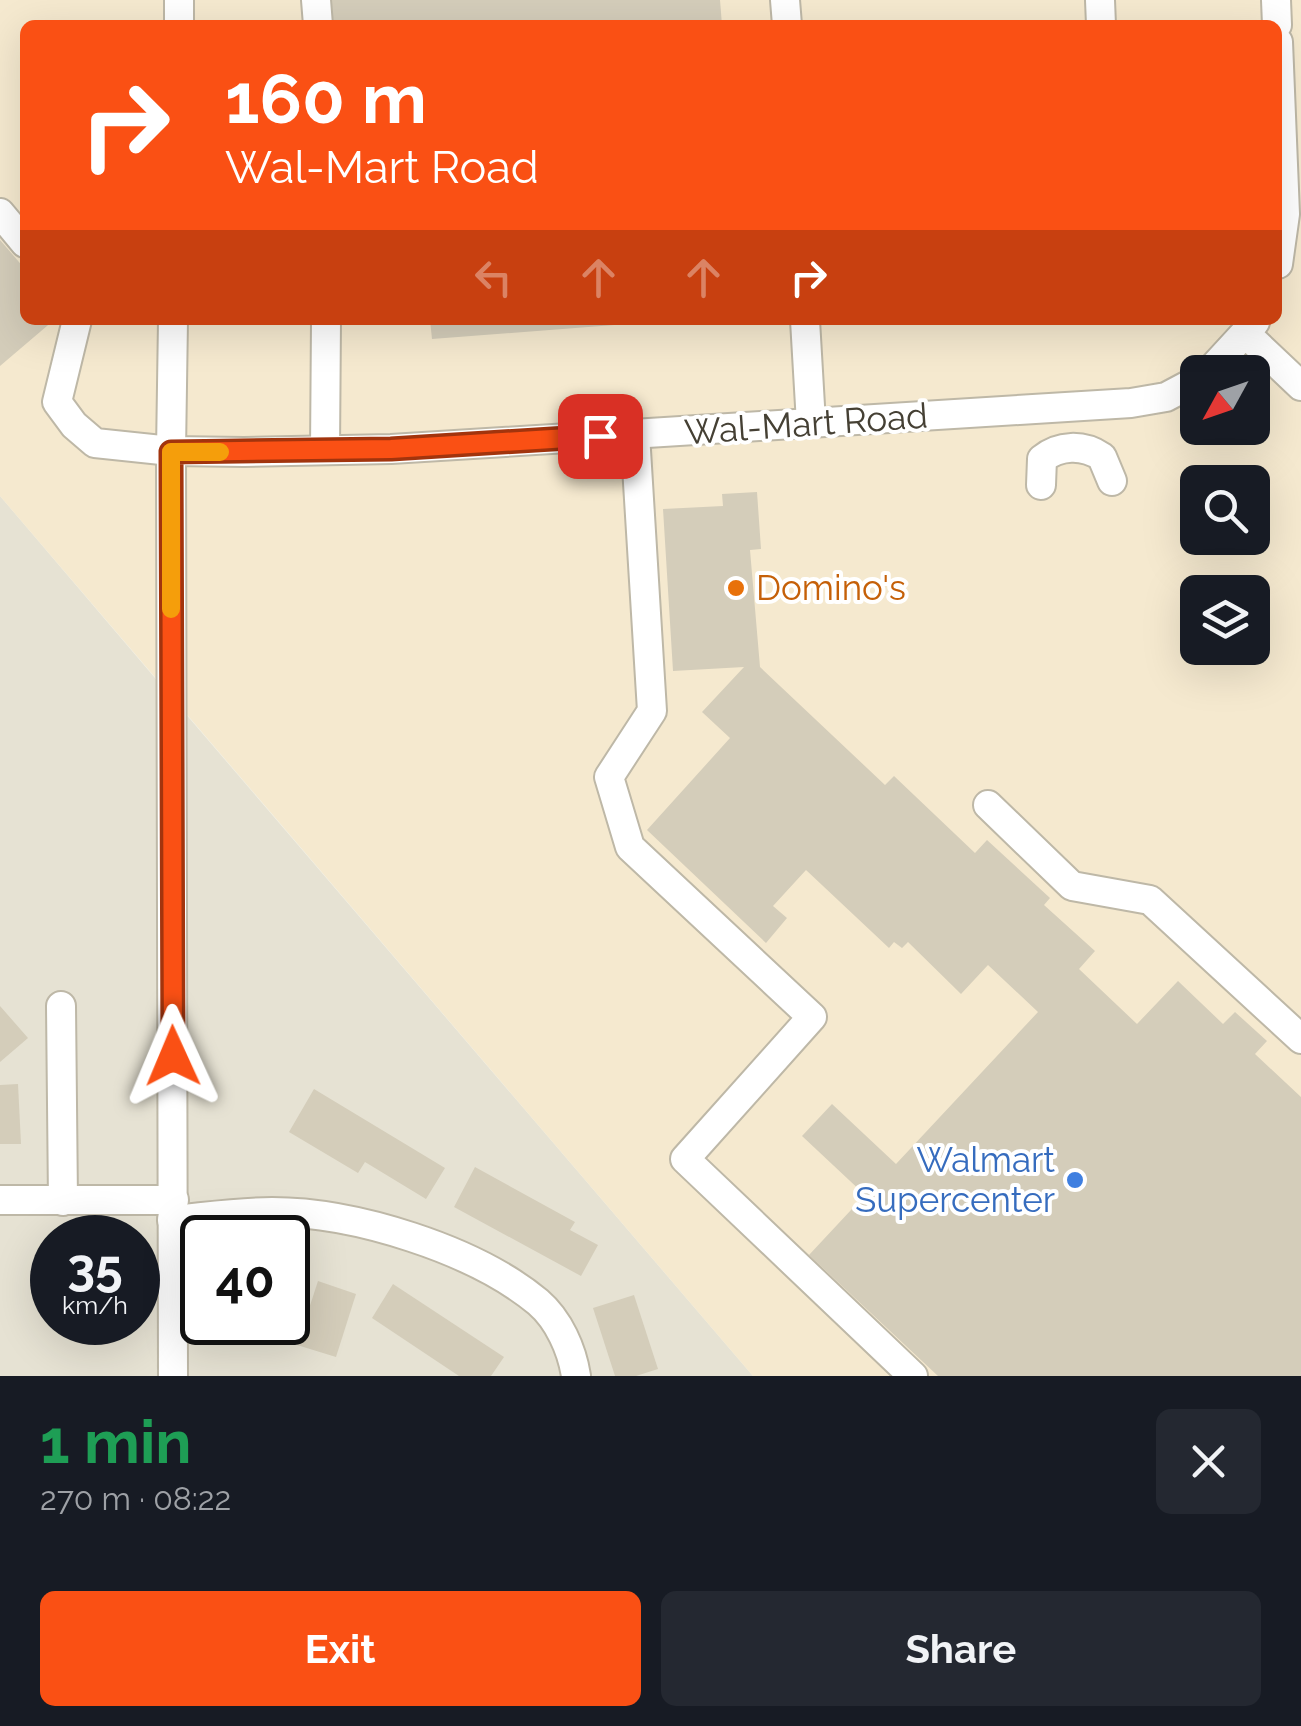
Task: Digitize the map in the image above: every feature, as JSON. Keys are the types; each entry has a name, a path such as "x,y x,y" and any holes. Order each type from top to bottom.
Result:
{"street":[{"path":"1282,150 1282,235"},
{"path":"0,213 20,237"},
{"name":"Wal-Mart Road","path":"76,325 57,402 74,425 94,444 171,452 325,450 811,424 1131,402 1166,397 1180,390"},
{"path":"173,325 174,1376"},
{"path":"325,450 326,325"},
{"path":"804,325 811,424"},
{"path":"1225,355 1252,327 1301,386"},
{"path":"636,434 652,711 609,777 630,847 812,1017 685,1159 913,1376"},
{"path":"1042,485 1042,460 1064,448 1084,448 1102,456 1112,481"},
{"path":"988,805 1072,886 1150,900 1301,1040"},
{"path":"60,1006 63,1200"},
{"path":"0,1200 274,1212 377,1225 478,1264 538,1302 562,1334 576,1376"}],"shaded area":[{"path":"0,0 1301,0 1301,1376 753,1376 0,496"},
{"path":"0,496 753,1376 0,1376"}],"building":[{"path":"331,0 720,0 722,20 333,20"},
{"path":"0,240 20,263 20,325 48,325 0,366"},
{"path":"431,325 614,325 432,339"},
{"name":"Walmart Supercenter","path":"757,492 761,549 750,550 760,667 885,785 894,776 975,853 987,840 1050,898 1044,905 1095,951 1079,969 1137,1024 1178,981 1223,1024 1235,1012 1267,1041 1255,1054 1301,1097 1301,1376 938,1376 809,1255 865,1195 802,1136 832,1104 896,1164 1038,1012 988,965 961,994 908,942 902,948 894,942 889,948 806,870 773,906 787,918 766,943 647,830 730,738 702,712 744,667 673,671 663,509 723,506 722,494"},
{"path":"0,1006 28,1038 0,1062"},
{"path":"18,1084 21,1144 0,1144 0,1085"},
{"path":"314,1089 445,1168 426,1199 365,1162 358,1173 289,1132"},
{"path":"475,1167 575,1222 570,1230 598,1245 581,1276 454,1207"},
{"path":"318,1281 356,1294 336,1357 297,1345 310,1345 310,1305"},
{"path":"393,1284 504,1357 491,1376 459,1376 372,1318"},
{"path":"634,1295 658,1369 636,1376 615,1376 593,1308"}],"slow traffic":[{"path":"171,609 171,452 220,452"}],"place":[{"name":"Domino's","path":"736,588"},
{"name":"Walmart Supercenter","path":"1075,1180"}],"route":[{"path":"173,1056 171,452 391,449 600,436"}]}
